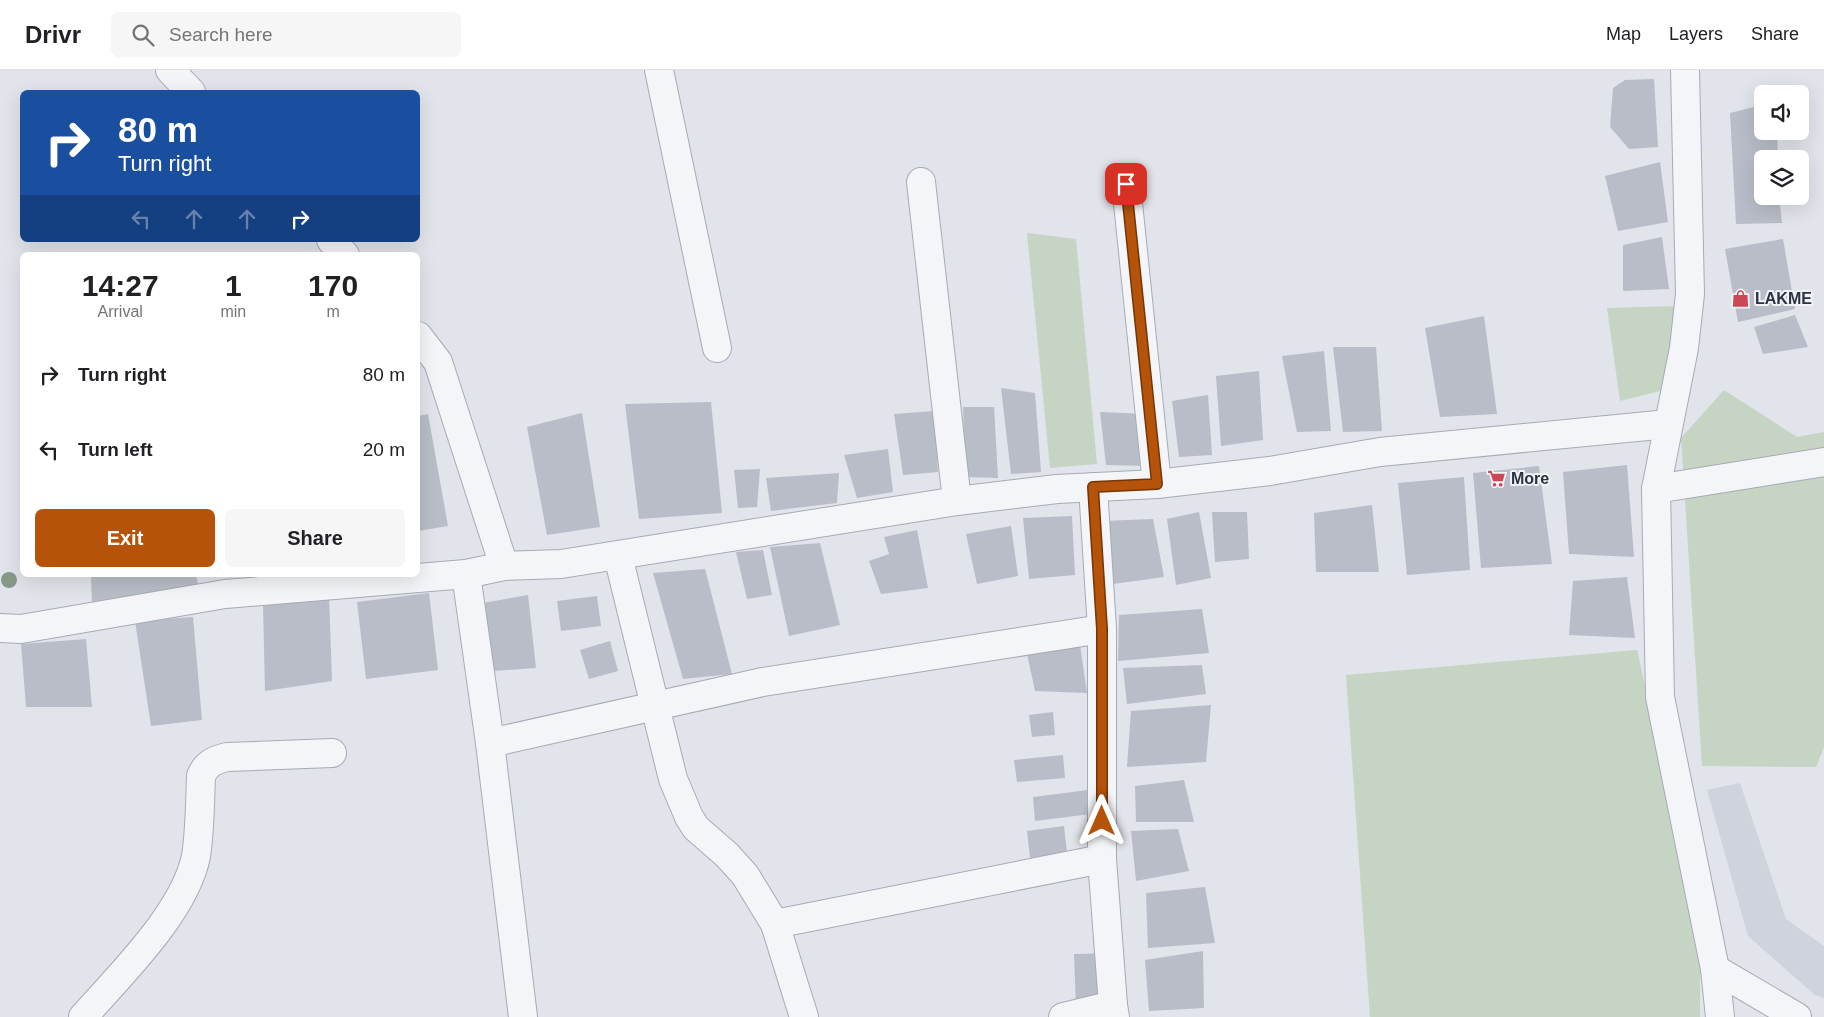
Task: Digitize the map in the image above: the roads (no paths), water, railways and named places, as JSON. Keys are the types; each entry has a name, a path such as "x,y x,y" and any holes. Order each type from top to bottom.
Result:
{"street":[{"path":"170,70 189,90"},
{"path":"659,70 717,348"},
{"path":"1685,70 1690,294 1684,348 1656,489 1660,697 1715,969 1720,1017"},
{"path":"921,182 957,501"},
{"path":"1126,184 1157,484"},
{"path":"333,242 342,252"},
{"path":"420,339 438,362 504,566"},
{"path":"0,628 21,628 226,594 466,574 504,566 561,564 957,501 1057,489 1157,484 1270,471 1380,452 1668,424"},
{"path":"1656,489 1824,462"},
{"path":"1063,1017 1114,1011 1102,859 1102,629 1093,487"},
{"path":"618,556 673,779 689,817 696,828 727,855 745,875 775,924 804,1017"},
{"path":"466,574 490,743 523,1017"},
{"path":"490,743 764,682 1102,629"},
{"path":"83,1017 167,918 187,885 196,856 201,776 208,765 215,760 226,757 332,753"},
{"path":"775,924 1102,859"},
{"path":"1715,969 1797,1017"}],"place":[{"name":"LAKME","path":"1741,298"},
{"name":"More","path":"1497,478"}]}
